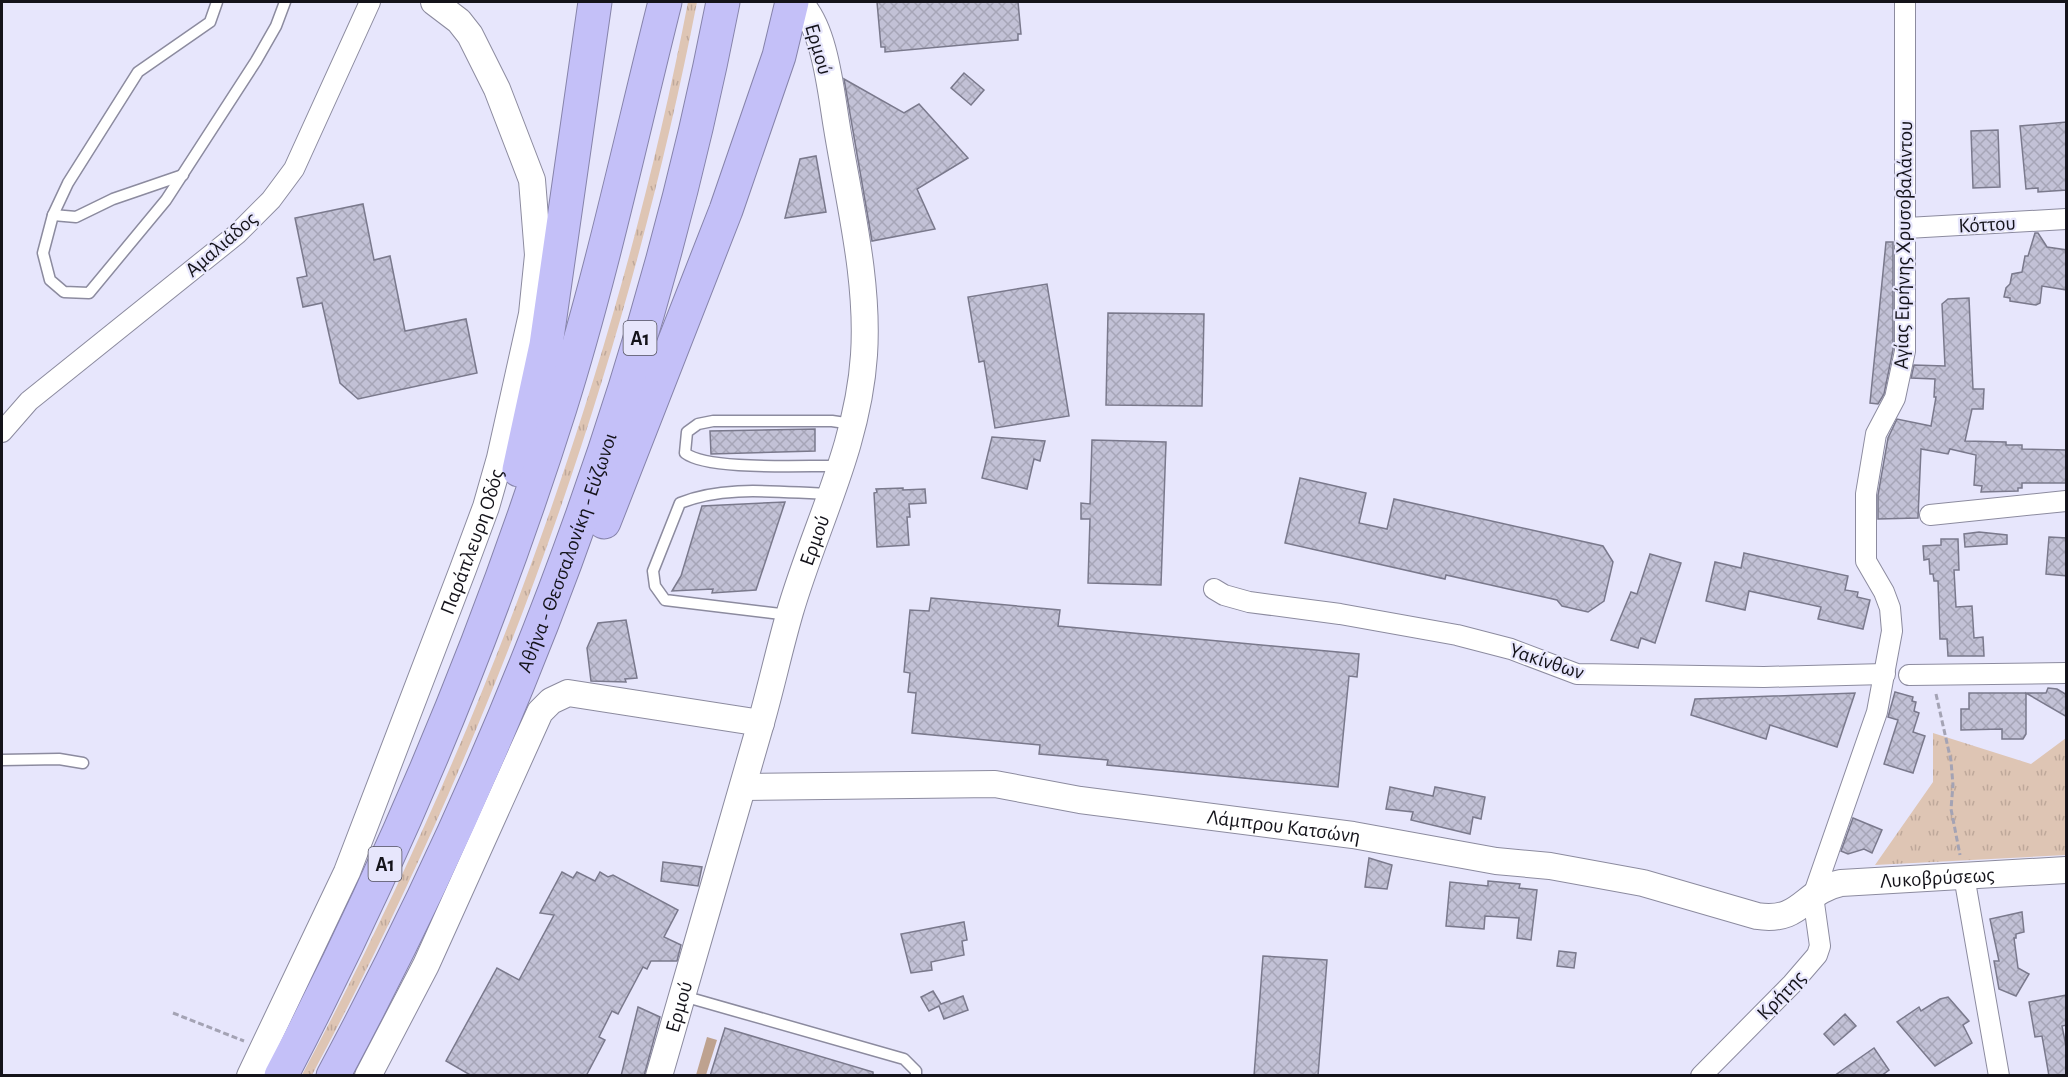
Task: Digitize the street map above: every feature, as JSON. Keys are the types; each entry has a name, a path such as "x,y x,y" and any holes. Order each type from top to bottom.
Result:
{"highway":[{"path":"475,646 523,455 546,345 595,2"},
{"name":"Α1","path":"273,1062 325,991 404,825 475,646 560,408 614,215 665,2"},
{"name":"Αθήνα - Θεσσαλονίκη - Εύζωνοι","path":"333,1076 367,1012 437,866 527,666 616,422 694,134 723,2"},
{"path":"527,666 570,595 605,520 726,210 779,56 792,2"}],"street":[{"name":"Αμαλιάδος","path":"2,432 29,401 237,234 271,200 294,169 370,2"},
{"name":"Παράπλευρη Οδός","path":"250,1076 273,1062 482,518 500,458 532,314 538,255 532,180 497,89 470,35 459,21 434,2"},
{"name":"Ερμού","path":"659,1076 743,787 789,615 804,568 843,466 864,358 863,297 829,82 814,25 809,14 798,2"},
{"name":"Αγίας Ειρήνης Χρυσοβαλάντου","path":"1813,896 1877,712 1892,631 1890,608 1884,592 1866,561 1866,494 1876,434 1895,398 1905,351 1907,228 1905,2"},
{"name":"Κόττου","path":"1907,228 2067,219"},
{"path":"1930,515 2067,501"},
{"name":"Υακίνθων","path":"1215,589 1224,595 1249,602 1340,614 1457,635 1511,649 1577,674 1764,677 1885,674"},
{"path":"1909,675 2067,673"},
{"path":"368,1076 431,955 540,712 551,701 568,693 761,723"},
{"name":"Λάμπρου Κατσώνη","path":"743,787 995,784 1080,800 1353,835 1496,861 1550,866 1643,883 1765,917 1789,915 1813,896"},
{"name":"Λυκοβρύσεως","path":"1813,896 1826,886 1841,883 2067,870"},
{"path":"1964,876 1999,1076"},
{"name":"Κρήτης","path":"1701,1076 1792,984 1817,955 1820,946 1813,896"}],"lane":[{"path":"217,2 210,22 138,72 68,183 54,215 42,253 50,280 64,292 89,293 166,200 256,61 276,26 285,2"},
{"path":"54,215 76,218 113,199 183,175"},
{"path":"843,466 729,464 693,460 685,453 687,432 698,424 713,422 832,421 852,424"},
{"path":"789,615 666,600 655,586 653,571 680,503 699,495 751,492 833,494"},
{"path":"2,760 59,759 83,763"},
{"path":"681,995 904,1059 916,1071 916,1076"}],"path":[{"path":"1929,675 1942,714 1951,761 1953,785 1950,809 1964,876"},
{"path":"173,1013 273,1062"}],"green space":[{"path":"688,2 697,2 667,142 631,280 591,417 545,553 494,686 438,818 377,948 312,1075 302,1075 367,948 428,819 484,687 535,553 581,418 622,280 658,142"},
{"path":"1933,733 2031,764 2066,738 2066,855 1875,865 1933,782"}],"shaded area":[{"path":"707,1037 717,1040 706,1075 696,1075"}],"building":[{"path":"877,2 1018,2 1021,34 1018,34 1018,40 885,52 885,47 881,47"},
{"path":"964,73 984,90 971,105 951,88"},
{"path":"844,79 904,113 919,104 968,158 917,189 935,229 872,241"},
{"path":"2067,122 2067,190 2038,192 2038,188 2026,189 2020,126"},
{"path":"1998,130 2000,187 1973,188 1971,131"},
{"path":"816,156 826,212 785,218 800,159"},
{"path":"363,204 374,260 390,256 405,331 466,319 477,373 358,399 340,383 322,303 303,307 297,278 307,276 295,218"},
{"path":"2035,233 2038,233 2047,247 2067,250 2067,290 2042,286 2040,303 2036,305 2010,301 2010,298 2004,297 2006,288 2010,284 2012,274 2022,272 2025,256 2028,256"},
{"path":"1886,242 1893,242 1893,350 1884,394 1878,404 1870,403"},
{"path":"1047,284 1069,416 995,428 984,361 979,362 968,297"},
{"path":"1969,298 1973,389 1984,389 1983,409 1972,409 1965,441 2006,442 2006,445 2022,445 2022,449 2067,450 2067,483 2022,483 2022,488 2018,488 2018,491 1981,492 1982,486 1974,485 1976,455 1950,449 1948,454 1921,449 1918,518 1878,519 1878,495 1888,438 1897,419 1931,426 1936,397 1934,397 1935,379 1911,378 1914,365 1945,366 1942,304 1948,299"},
{"path":"1108,313 1204,314 1202,406 1106,405"},
{"path":"815,429 815,451 711,454 710,431"},
{"path":"992,437 1045,441 1040,461 1034,459 1027,489 982,478"},
{"path":"1092,440 1166,442 1161,585 1088,583 1090,519 1081,519 1081,503 1090,504"},
{"path":"1300,478 1366,493 1359,523 1387,529 1394,499 1603,546 1613,562 1604,601 1588,612 1562,606 1557,600 1446,575 1445,579 1285,543"},
{"path":"903,488 903,490 925,489 926,503 909,504 910,517 907,517 909,545 877,547 874,493 877,492 876,489"},
{"path":"785,502 756,590 712,593 713,589 672,591 681,576 702,506"},
{"path":"1979,532 2007,535 2007,544 1965,547 1964,534"},
{"path":"2049,537 2067,538 2067,576 2046,574"},
{"path":"1941,539 1958,539 1959,570 1954,570 1956,607 1972,606 1974,638 1983,637 1984,656 1948,656 1947,639 1940,639 1938,581 1934,581 1933,574 1930,574 1929,559 1924,560 1923,546 1941,545"},
{"path":"1744,553 1848,576 1845,590 1858,592 1857,597 1870,600 1863,629 1818,619 1821,607 1749,591 1745,610 1706,601 1715,562 1741,568"},
{"path":"1650,554 1681,563 1655,643 1641,638 1638,648 1611,640 1631,592 1637,594"},
{"path":"931,598 1060,610 1058,626 1359,654 1357,677 1349,676 1338,787 1107,765 1108,760 1039,754 1040,745 912,733 916,693 908,692 910,673 904,672 910,610 929,611"},
{"path":"626,620 637,678 625,679 626,682 591,681 587,648 598,623"},
{"path":"2048,688 2057,689 2067,695 2067,717 2026,693 2046,693"},
{"path":"1895,692 1913,697 1912,701 1916,702 1914,711 1919,713 1913,732 1925,736 1913,773 1884,764 1898,720 1888,717"},
{"path":"1855,693 1837,747 1770,725 1766,739 1691,715 1695,699"},
{"path":"1969,693 2026,693 2026,734 2023,739 2002,739 2002,729 1961,730 1961,709 1969,709"},
{"path":"1390,787 1433,796 1435,787 1485,797 1481,819 1473,817 1470,834 1411,820 1413,812 1386,809"},
{"path":"1853,818 1882,830 1872,853 1864,849 1848,854 1841,851"},
{"path":"1369,858 1392,865 1387,889 1365,887"},
{"path":"663,862 702,867 698,886 661,881"},
{"path":"562,872 573,878 577,872 595,881 600,872 608,877 613,875 678,910 664,937 681,945 677,961 651,961 647,969 643,967 618,1014 612,1011 599,1037 605,1040 586,1076 472,1076 446,1061 497,968 519,980 554,915 540,913"},
{"path":"1488,881 1520,884 1519,888 1537,890 1531,940 1517,938 1519,918 1485,916 1484,929 1446,926 1450,882 1488,886"},
{"path":"2022,912 2024,932 2016,934 2014,938 2018,968 2029,974 2016,996 1999,989 1994,961 1999,961 1990,919"},
{"path":"964,922 967,940 962,941 964,955 931,962 932,970 911,973 901,934"},
{"path":"1559,951 1576,953 1574,968 1557,966"},
{"path":"1263,956 1327,960 1318,1076 1254,1076"},
{"path":"933,991 941,1004 963,996 968,1010 944,1019 939,1006 929,1011 921,997"},
{"path":"2067,995 2067,1025 2062,1026 2067,1051 2067,1076 2049,1076 2042,1036 2035,1037 2029,1002"},
{"path":"1948,997 1969,1021 1963,1025 1972,1043 1935,1066 1897,1022 1919,1007 1921,1011 1940,999"},
{"path":"638,1007 660,1017 644,1076 621,1076"},
{"path":"1845,1014 1856,1026 1834,1045 1824,1034"},
{"path":"725,1028 873,1072 873,1076 710,1076"},
{"path":"1874,1048 1889,1070 1881,1076 1834,1076"}]}
